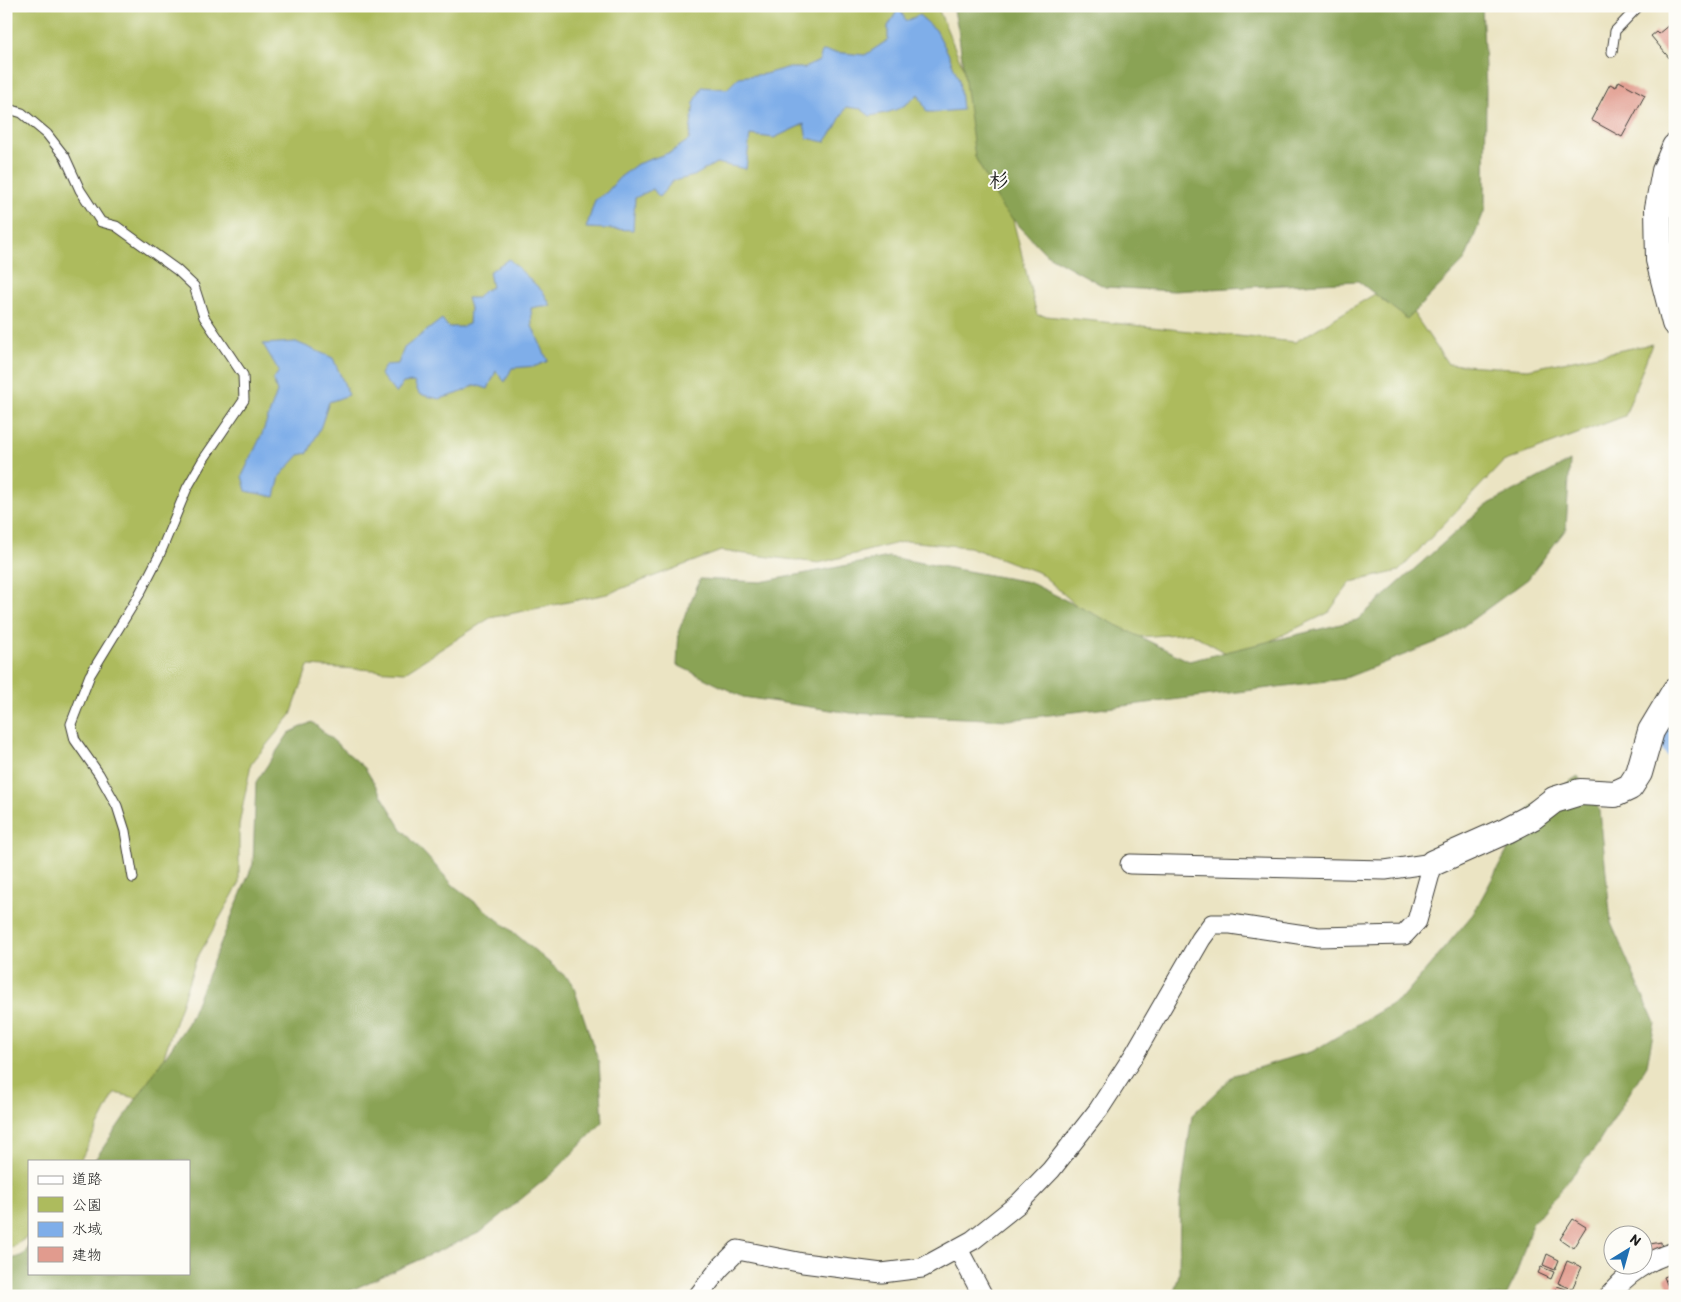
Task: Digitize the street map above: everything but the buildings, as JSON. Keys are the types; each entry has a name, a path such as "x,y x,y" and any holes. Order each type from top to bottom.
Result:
{"street":[{"path":"1675,147 1665,171 1658,208 1659,260 1675,323"},
{"path":"1130,864 1385,870 1433,863 1532,817 1554,800 1580,792 1615,794 1630,787 1639,773 1651,731 1675,691"},
{"path":"698,1296 720,1268 738,1250 803,1263 882,1272 922,1268 958,1249 973,1240 1018,1204 1051,1170 1099,1109 1134,1055 1200,939 1212,924 1231,924 1318,937 1404,935 1417,921 1433,863"},
{"path":"958,1249 983,1296"},
{"path":"1609,1296 1632,1272 1662,1256 1675,1252"}],"lane":[{"path":"1612,52 1615,31 1639,6"},
{"path":"6,108 22,113 48,134 65,157 80,190 101,222 116,226 177,270 194,286 204,317 243,374 244,400 203,460 187,488 159,556 139,595 90,675 71,724 75,740 100,774 117,806 125,831 133,878"}],"green space":[{"path":"6,6 937,6 991,133 1037,315 1295,342 1393,283 1448,364 1528,369 1652,344 1625,416 1503,462 1399,571 1351,582 1328,613 1235,658 1191,633 1114,639 1040,573 969,547 906,541 819,563 721,551 607,594 490,618 405,672 308,666 291,715 251,764 239,825 239,884 196,960 149,1101 115,1093 81,1160 28,1160 28,1237 6,1251"},
{"path":"953,6 1482,6 1486,89 1485,209 1465,260 1407,319 1358,281 1174,291 1105,287 1046,254 1002,208 975,157 958,29"},
{"path":"1570,461 1566,529 1528,579 1447,638 1343,679 1009,720 851,713 743,697 677,665 679,630 700,579 761,582 889,557 1029,582 1189,661 1357,620 1485,506"},
{"path":"312,722 365,768 402,829 453,885 512,931 572,982 599,1063 603,1122 554,1172 481,1232 338,1296 6,1296 6,1261 23,1255 28,1248 28,1274 190,1274 190,1160 95,1160 188,1023 253,864 256,782 289,733"},
{"path":"1578,776 1600,811 1611,923 1655,1023 1647,1065 1596,1147 1532,1224 1515,1278 1506,1296 1173,1296 1179,1274 1180,1202 1192,1115 1234,1075 1313,1051 1402,998 1473,914 1531,807"}],"water":[{"path":"899,8 906,21 919,15 936,30 959,80 962,110 927,112 918,94 907,104 896,110 870,116 861,109 846,107 825,142 807,138 804,124 774,138 750,135 746,169 716,163 694,176 673,181 659,197 653,189 635,198 633,230 586,228 595,200 607,192 619,178 637,164 671,152 689,140 694,103 702,87 727,89 739,77 765,74 786,68 804,68 819,61 822,51 865,55 888,40 888,26"},
{"path":"509,259 544,293 551,306 531,308 532,326 548,361 536,366 512,368 505,382 496,371 488,389 476,385 457,394 439,399 419,394 414,382 403,383 396,394 380,374 386,365 398,364 404,348 442,319 448,327 461,327 469,324 470,308 467,298 477,298 483,291 492,287 489,272"},
{"path":"296,342 333,358 349,395 329,402 321,426 308,453 299,455 280,476 275,497 246,491 242,476 262,434 277,392 273,380 279,371 263,344"}],"waterway":[{"path":"1675,739 1673,741 1675,744"}],"district":[{"name":"杉","path":"999,180"}]}
